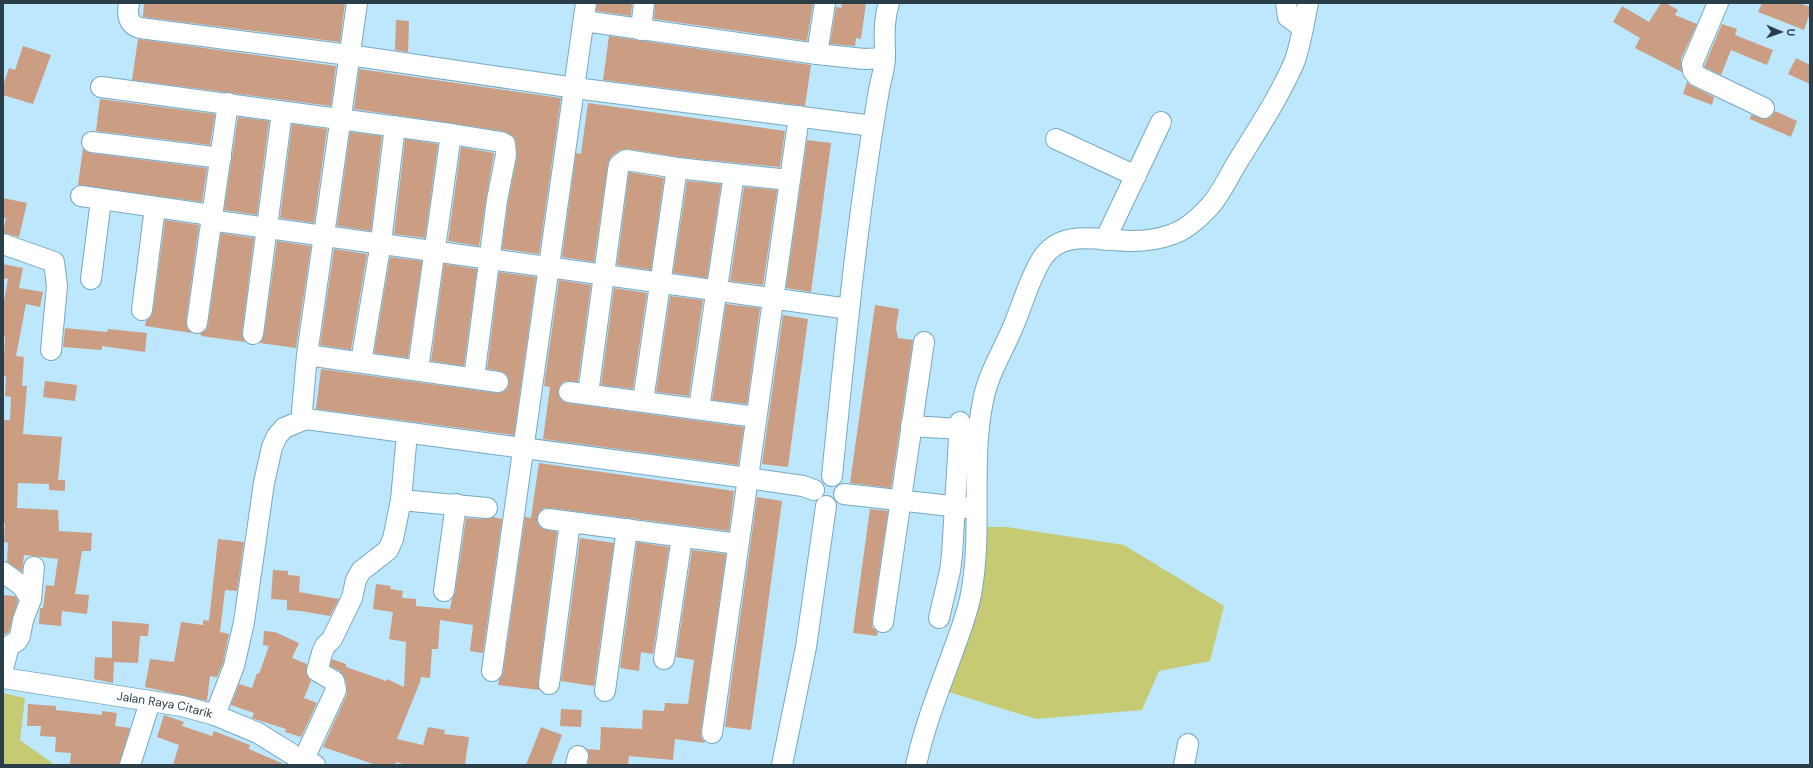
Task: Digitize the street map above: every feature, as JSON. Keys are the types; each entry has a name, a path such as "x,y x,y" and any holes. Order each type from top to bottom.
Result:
{"street":[{"path":"129,3 127,16 134,26 140,28 349,55 575,88 873,126"},
{"path":"306,419 302,411 307,355 356,3"},
{"path":"641,30 644,3"},
{"path":"817,54 824,3"},
{"path":"832,476 849,308 873,126 885,58 885,15 889,3"},
{"path":"1286,3 1288,17 1302,27"},
{"path":"916,765 932,711 964,621 971,595 975,564 980,419 983,398 997,360 1018,316 1026,292 1044,256 1056,245 1068,238 1091,237 1105,240 1133,241 1159,238 1175,233 1186,227 1211,205 1270,109 1294,61 1308,3"},
{"path":"1718,3 1692,64 1693,71 1697,76 1764,108"},
{"path":"492,671 585,12 641,30 817,54 864,59 885,58"},
{"path":"101,87 395,126 501,142 505,144 506,155 497,200 474,378"},
{"path":"197,323 228,103"},
{"path":"253,334 282,112"},
{"path":"712,733 799,116"},
{"path":"1105,240 1161,122"},
{"path":"361,362 380,242 395,126"},
{"path":"418,370 436,251 451,134"},
{"path":"1056,139 1136,176"},
{"path":"92,142 221,158"},
{"path":"756,417 699,408 579,393 604,274 619,165 626,160 677,168 789,180"},
{"path":"643,401 677,168"},
{"path":"699,408 734,174"},
{"path":"81,196 155,207 266,228 380,242 717,291 849,308"},
{"path":"91,279 101,200"},
{"path":"142,310 155,207"},
{"path":"3,244 54,262 57,286 51,350"},
{"path":"883,622 924,342"},
{"path":"307,355 498,382"},
{"path":"215,715 234,666 244,622 264,483 272,447 284,428 306,419 748,478 803,486 814,490"},
{"path":"912,426 960,425 956,507 950,571 939,618"},
{"path":"309,763 336,690 334,681 317,671 322,653 325,646 332,639 345,612 361,571 388,550 393,539 401,500 407,433"},
{"path":"826,476 832,476 842,482 844,494 838,504 826,506 820,503 815,497 814,490 820,479 826,476"},
{"path":"844,494 977,509"},
{"path":"401,500 487,508"},
{"path":"444,591 456,504"},
{"path":"782,765 806,648 826,506"},
{"path":"548,519 738,544"},
{"path":"549,684 570,522"},
{"path":"605,691 627,529"},
{"path":"664,659 682,537"},
{"path":"3,669 9,646 17,641 20,636 31,599 34,567"},
{"path":"3,572 22,586 31,599"},
{"name":"Jalan Raya Citarik","path":"3,678 182,706 215,715 258,733 309,763"},
{"path":"130,765 150,702"},
{"path":"1184,765 1188,744"}],"green space":[{"path":"982,527 1007,527 1124,545 1224,606 1210,661 1159,671 1142,710 1036,719 933,687 968,590"},
{"path":"3,693 25,698 20,740 55,765 3,765"}],"building":[{"path":"144,3 345,3 340,42 143,17"},
{"path":"597,3 632,3 631,16 596,11"},
{"path":"655,3 813,4 807,41 654,19"},
{"path":"842,3 866,3 861,39 856,38 855,46 830,44 836,7 841,8"},
{"path":"1661,3 1666,3 1678,10 1675,15 1697,24 1681,59 1682,72 1635,48 1640,38 1613,22 1622,6 1649,22"},
{"path":"1762,3 1799,3 1810,7 1810,13 1804,30 1758,12"},
{"path":"396,20 409,21 408,52 395,50"},
{"path":"1722,24 1737,29 1735,35 1773,50 1767,65 1731,50 1721,75 1704,67"},
{"path":"609,36 811,65 805,106 603,80"},
{"path":"138,39 336,66 331,106 132,80"},
{"path":"23,46 51,55 33,104 3,95 3,86 9,68 15,70"},
{"path":"1796,58 1810,65 1810,84 1788,74"},
{"path":"359,69 561,98 539,254 502,249 508,202 517,157 514,137 503,131 354,109"},
{"path":"1687,82 1714,97 1712,105 1683,94"},
{"path":"100,99 215,114 210,145 96,131"},
{"path":"588,103 785,131 780,167 678,157 628,149 620,150 612,156 608,163 594,262 562,257 576,153 581,154"},
{"path":"1775,111 1797,121 1791,137 1750,119 1751,115 1765,119 1771,117"},
{"path":"238,117 269,121 257,215 224,210"},
{"path":"292,124 327,129 314,223 280,218"},
{"path":"350,132 382,136 371,231 337,226"},
{"path":"405,139 438,144 425,238 394,234"},
{"path":"807,140 831,143 811,292 786,288"},
{"path":"461,147 494,153 479,246 448,241"},
{"path":"83,148 91,153 207,168 202,202 78,185"},
{"path":"629,172 664,178 651,270 617,265"},
{"path":"687,181 721,184 707,278 673,273"},
{"path":"744,187 777,190 763,285 730,281"},
{"path":"3,198 27,203 19,237 3,233 6,218 3,218"},
{"path":"165,220 199,225 186,321 187,328 192,333 145,326 146,321 151,317 153,311"},
{"path":"221,233 254,238 242,333 245,342 201,336 201,334 199,334 206,330 208,325"},
{"path":"277,241 311,246 296,348 260,343 264,335"},
{"path":"334,249 367,254 351,350 320,345"},
{"path":"390,257 422,261 408,358 374,353"},
{"path":"3,264 23,268 19,288 43,292 40,307 26,304 16,356 24,357 22,386 27,386 23,434 62,437 58,480 65,480 65,491 49,490 49,484 18,483 17,508 58,510 59,531 92,533 91,551 82,551 75,594 89,595 87,614 62,611 61,626 39,624 40,608 43,608 46,585 54,586 58,559 24,555 22,572 7,562 8,543 4,542 5,523 3,523 3,420 10,420 11,397 5,396 6,376 3,376 5,336 3,336 3,306 8,279 3,278"},
{"path":"444,264 477,269 464,366 431,361"},
{"path":"499,272 536,277 514,435 316,409 321,369 496,393 503,392 507,389 509,384 508,377 505,373 500,371 487,369"},
{"path":"559,280 591,285 578,382 565,381 560,385 558,391 559,397 562,401 567,403 744,427 738,465 543,439 550,387 544,386"},
{"path":"614,288 647,293 633,389 601,385"},
{"path":"670,296 703,300 689,396 656,392"},
{"path":"726,304 760,308 747,404 712,400"},
{"path":"875,305 899,309 896,328 898,338 913,340 891,488 850,483"},
{"path":"783,315 808,319 788,467 762,464"},
{"path":"65,328 107,332 108,329 147,333 145,352 102,346 102,350 63,347"},
{"path":"45,381 77,385 75,401 43,397"},
{"path":"539,463 734,491 729,531 550,508 544,508 539,512 537,523 541,528 557,532 538,683 540,690 498,685 503,673 525,517 531,518"},
{"path":"757,497 782,501 751,730 725,727"},
{"path":"870,509 888,511 872,620 872,627 878,632 877,636 853,633"},
{"path":"493,517 502,519 483,653 470,651 473,625 440,620 438,649 432,649 430,678 421,677 397,739 423,745 428,727 445,730 444,734 469,737 465,765 408,765 396,762 395,765 376,765 323,747 347,694 345,678 340,671 330,666 332,659 346,664 346,667 386,681 387,679 404,687 406,642 389,639 393,612 373,609 376,584 391,586 390,589 403,591 402,598 416,599 416,606 450,609 455,593 466,518 486,519"},
{"path":"580,538 614,543 594,686 561,681"},
{"path":"218,539 244,542 237,591 225,590 220,632 229,634 223,663 217,677 210,676 207,701 145,687 150,659 174,662 181,622 203,625 203,620 209,621"},
{"path":"637,542 669,547 653,654 641,652 639,671 620,668"},
{"path":"692,550 726,554 701,731 701,737 705,743 675,739 673,760 629,756 628,765 588,765 589,753 587,749 600,750 601,727 642,729 643,710 664,711 665,703 688,704 694,660 676,657"},
{"path":"273,570 288,571 288,575 300,576 299,592 339,599 330,616 287,610 287,600 271,599"},
{"path":"3,595 15,596 18,600 9,632 6,634 3,634"},
{"path":"112,621 149,624 148,636 140,636 138,663 114,662 113,683 94,679 95,657 112,658"},
{"path":"264,631 275,632 299,643 292,658 307,664 306,673 311,681 304,698 317,703 301,737 285,732 286,729 252,718 254,713 231,705 239,684 252,688 257,673 259,674 269,646 263,645"},
{"path":"28,704 56,706 56,710 102,715 102,711 117,713 115,726 130,728 119,765 70,765 71,753 55,752 56,737 40,736 41,726 27,726"},
{"path":"561,709 582,710 581,727 560,726"},
{"path":"164,715 184,722 182,726 212,736 214,731 250,745 249,749 286,765 173,765 179,745 157,737"},
{"path":"541,727 562,735 551,765 526,765"}]}
